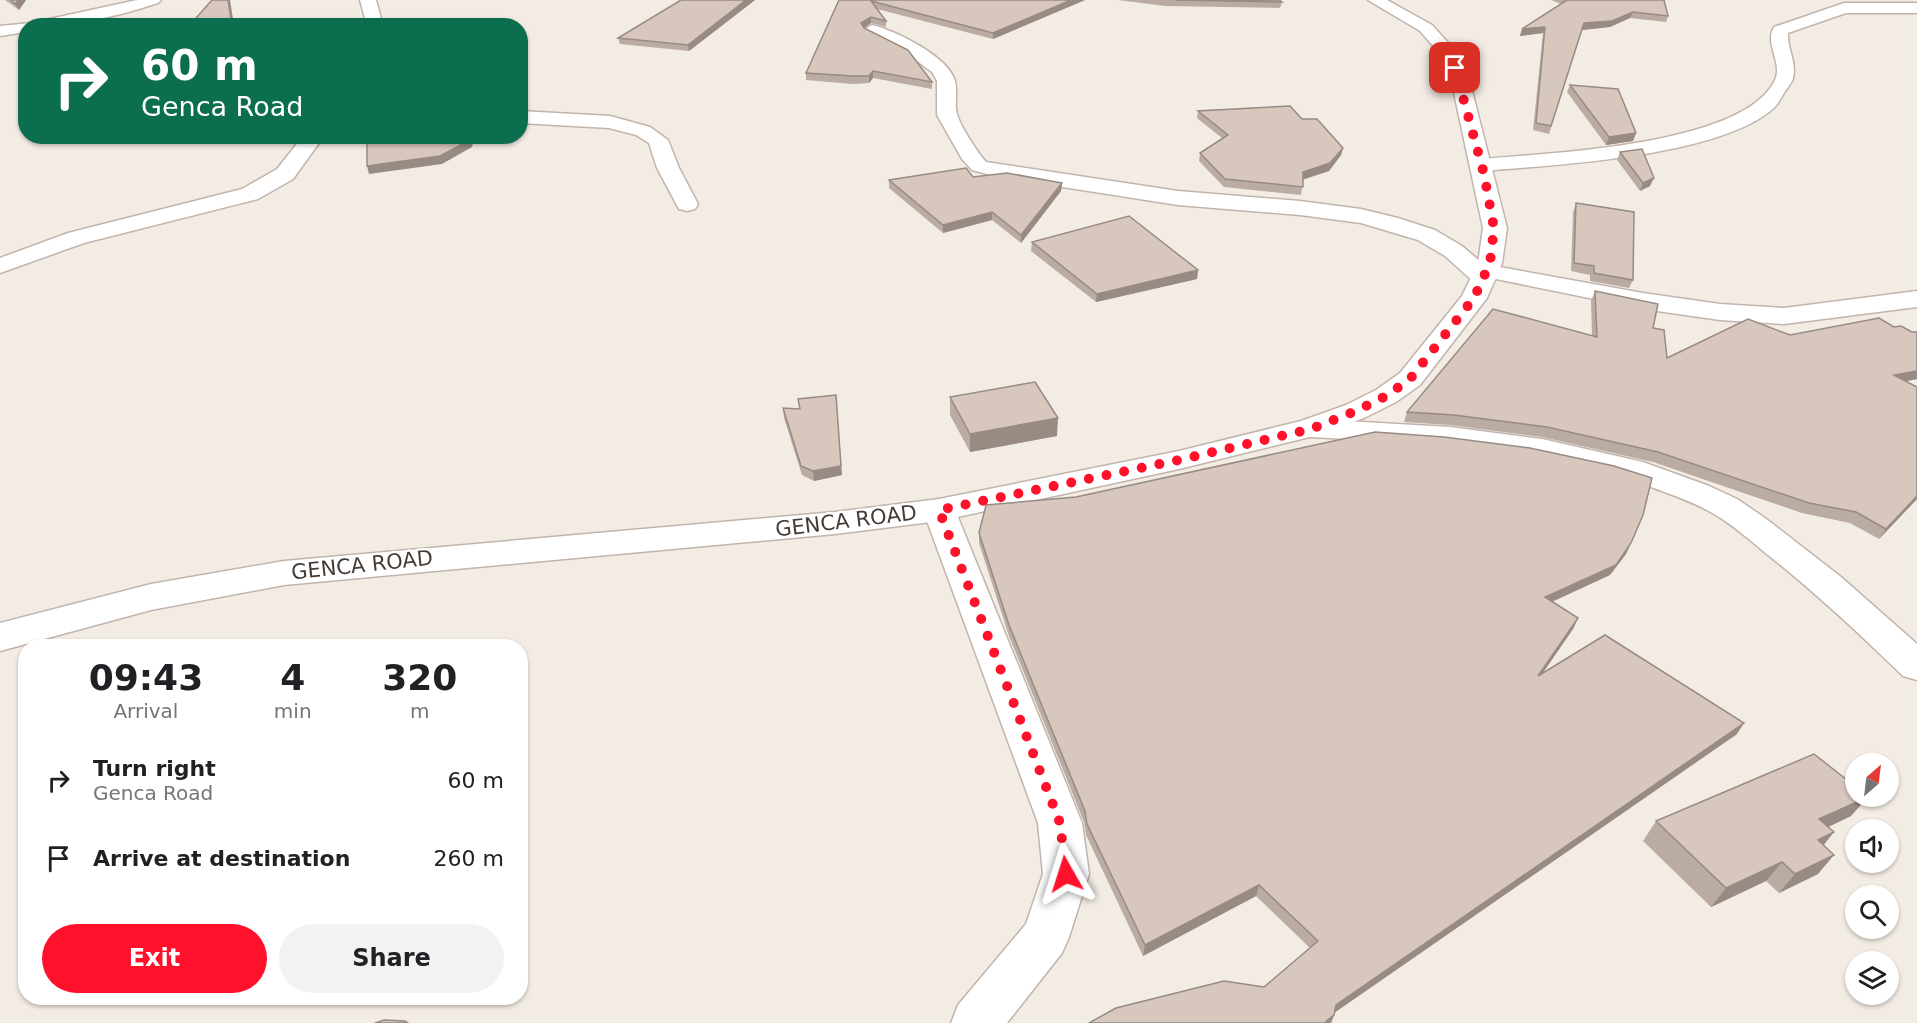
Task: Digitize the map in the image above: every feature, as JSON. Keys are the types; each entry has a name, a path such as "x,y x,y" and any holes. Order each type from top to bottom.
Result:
{"street":[{"path":"79,18 121,10 153,0"},
{"path":"368,0 374,18"},
{"name":"GENCA ROAD","path":"0,637 152,597 284,573 835,523 939,510 1179,460 1311,429 1356,411 1386,396 1410,379 1474,298 1485,274 1494,228 1482,165 1460,79 1451,56 1426,28 1376,0"},
{"path":"1482,165 1589,156 1641,148 1715,131 1754,115 1775,96 1785,79 1780,30 1844,8 1917,8"},
{"path":"0,31 18,28"},
{"path":"872,30 907,45 940,69 946,81 946,115 972,159 979,165 998,171 1178,198 1341,214 1384,222 1418,231 1435,239 1485,274 1720,312 1784,316 1917,299"},
{"path":"528,117 610,122 643,131 658,140 668,168 687,204"},
{"path":"0,266 76,238 250,194 285,174 308,144"},
{"path":"1888,304 1917,321"},
{"path":"1311,429 1420,433 1527,444 1592,458 1659,478 1718,502 1753,525 1823,579 1917,666"},
{"path":"939,510 1060,823 1066,874 1045,937 976,1023"}],"building":[{"path":"212,0 228,0 231,18 196,18"},
{"path":"681,0 746,0 688,45 618,38"},
{"path":"839,0 1071,0 993,33 871,1 886,21 871,17 861,23 864,28 908,50 932,82 873,71 869,76 806,73"},
{"path":"1176,0 1279,0 1282,2"},
{"path":"1567,0 1664,0 1668,16 1633,12 1612,21 1584,23 1551,126 1536,123 1545,27 1522,29"},
{"path":"1570,85 1618,89 1636,133 1609,137"},
{"path":"1290,106 1302,119 1317,119 1343,148 1330,163 1303,172 1303,187 1225,179 1200,153 1228,135 1198,111"},
{"path":"367,144 462,144 440,156 367,166"},
{"path":"1642,149 1654,178 1643,183 1620,152"},
{"path":"966,168 973,177 1007,173 1062,183 1021,235 992,212 943,225 889,180"},
{"path":"1576,203 1634,212 1633,280 1594,273 1594,266 1574,263"},
{"path":"1129,216 1198,270 1097,294 1032,242"},
{"path":"1595,291 1658,304 1653,328 1664,330 1667,358 1748,319 1790,335 1879,318 1894,327 1901,326 1917,332 1917,371 1894,375 1917,387 1917,496 1886,529 1856,512 1809,503 1658,452 1547,427 1454,415 1407,412 1493,309 1597,337"},
{"path":"1035,382 1058,418 970,434 950,397"},
{"path":"836,395 841,466 813,471 801,466 783,408 800,409 798,399"},
{"path":"1375,432 1444,437 1530,448 1614,466 1652,478 1643,515 1631,543 1616,565 1545,597 1578,618 1538,676 1605,635 1744,723 1336,1005 1334,1015 1324,1023 1089,1023 1116,1008 1224,981 1264,987 1318,941 1259,885 1145,945 1087,824 1085,811 1009,625 979,533 986,505 1076,497"},
{"path":"1814,754 1845,778 1846,807 1819,819 1834,832 1818,840 1834,855 1795,874 1782,862 1726,888 1656,821"},
{"path":"384,1020 405,1021 408,1023 375,1023"}],"route":[{"path":"1066,874 1060,823 939,510 1179,460 1311,429 1386,396 1410,379 1474,298 1490,263 1494,228 1484,174 1460,79 1455,68"}]}
